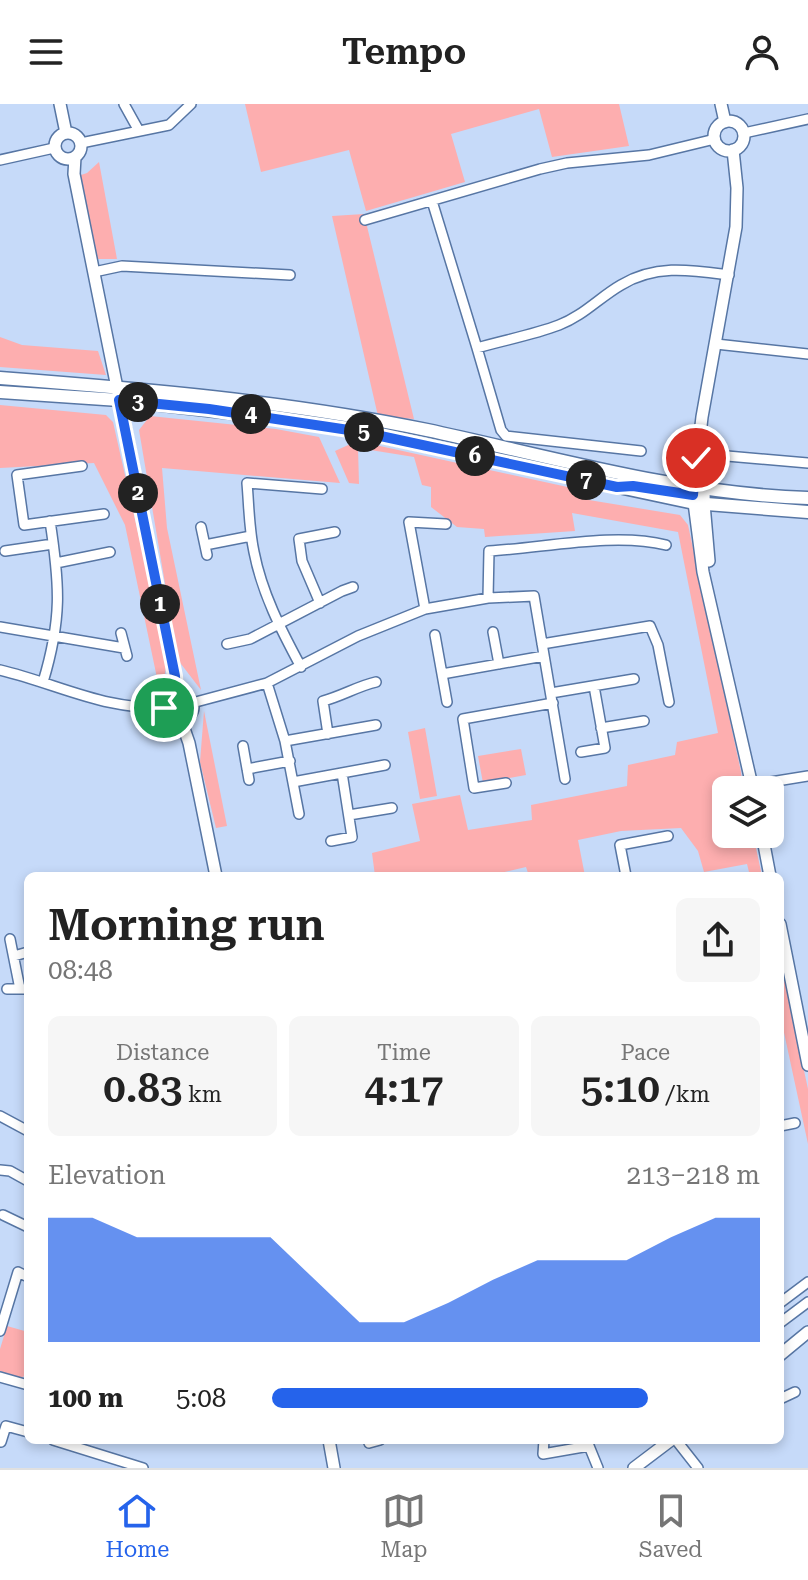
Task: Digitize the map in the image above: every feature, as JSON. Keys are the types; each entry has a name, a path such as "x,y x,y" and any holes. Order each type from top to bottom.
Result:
{"main road":[{"path":"0,378 362,432 617,487 772,502 787,497 808,498"},
{"path":"0,392 117,394 337,413 427,430 699,495 808,512"}],"street":[{"path":"60,104 66,133"},
{"path":"124,104 139,131"},
{"path":"81,143 169,125 191,104"},
{"path":"721,104 725,122"},
{"path":"744,133 808,119"},
{"path":"725,122 739,125 744,133 743,142 733,150"},
{"path":"725,122 716,130 715,139 720,147 733,150"},
{"path":"66,133 74,134 81,143 80,151 70,158 58,155 54,148 58,136 66,133"},
{"path":"365,220 553,166 649,155 715,139"},
{"path":"0,160 54,148"},
{"path":"733,150 737,188 736,227 706,398 699,495 701,560 750,776"},
{"path":"70,158 180,701 174,714 184,716 192,710 180,701"},
{"path":"432,201 501,430 506,436 641,451"},
{"path":"94,272 122,266 290,275"},
{"path":"477,348 560,325 622,284 645,274 683,269 729,275"},
{"path":"716,344 808,354"},
{"path":"727,456 808,463"},
{"path":"82,466 65,463 17,475 24,525 104,514"},
{"path":"301,667 278,624 261,580 251,536 247,483 322,489"},
{"path":"43,682 59,610 50,521"},
{"path":"425,609 409,522 446,524"},
{"path":"201,527 206,550 251,536"},
{"path":"320,603 302,561 299,539 335,532"},
{"path":"488,598 489,551 644,539 666,545"},
{"path":"5,551 53,544"},
{"path":"56,563 110,552"},
{"path":"227,644 250,639 353,587"},
{"path":"0,670 105,703 137,707 267,683 358,636 425,609 488,598 534,596 565,779"},
{"path":"542,644 650,626 658,645 669,702"},
{"path":"0,627 125,652 121,633"},
{"path":"493,632 499,664"},
{"path":"435,635 447,702"},
{"path":"442,674 544,656"},
{"path":"506,783 474,788 463,719 634,679"},
{"path":"328,734 323,701 376,682"},
{"path":"267,683 290,761 299,814"},
{"path":"581,752 605,748 594,686"},
{"path":"184,716 215,872"},
{"path":"601,728 644,721"},
{"path":"285,741 376,725"},
{"path":"243,746 249,780"},
{"path":"247,769 290,761"},
{"path":"293,782 385,765"},
{"path":"331,841 352,837 342,773"},
{"path":"784,781 808,776"},
{"path":"349,815 392,808"},
{"path":"625,872 619,840 668,836"},
{"path":"765,848 769,872"},
{"path":"7,989 24,989 10,939"},
{"path":"784,944 808,1065"},
{"path":"14,956 24,953"},
{"path":"0,1116 24,1129"},
{"path":"784,1125 795,1123"},
{"path":"0,1170 10,1171 24,1179"},
{"path":"3,1215 24,1225"},
{"path":"0,1331 18,1272 24,1275"},
{"path":"784,1300 808,1282"},
{"path":"784,1320 808,1302"},
{"path":"784,1352 808,1332"},
{"path":"0,1377 24,1383"},
{"path":"784,1397 795,1392"},
{"path":"1,1442 6,1426 24,1431"},
{"path":"78,1444 143,1468"},
{"path":"330,1444 334,1468"},
{"path":"544,1444 543,1454 584,1444"},
{"path":"588,1444 598,1468"},
{"path":"634,1468 668,1444"},
{"path":"677,1444 698,1468"}],"shaded area":[{"path":"245,104 619,104 629,146 552,157 539,109 451,134 465,182 366,211 349,150 261,172"},
{"path":"99,162 117,259 97,259 81,175"},
{"path":"364,214 414,419 378,416 332,216"},
{"path":"0,337 22,345 98,351 106,375 0,367"},
{"path":"0,405 106,415 113,422 167,661 161,697 125,525 94,463 0,468"},
{"path":"150,416 276,429 319,437 340,483 162,468 167,528 201,690 178,660 139,430"},
{"path":"357,441 572,488 589,500 680,515 688,525 741,776 712,776 712,848 756,848 761,872 749,872 747,864 704,872 698,851 681,828 621,831 578,840 584,872 528,872 526,867 504,872 374,872 372,853 420,841 412,804 460,795 468,830 532,820 531,805 627,786 628,765 675,755 677,742 718,733 678,532 572,513 575,531 485,537 484,529 457,527 431,507 431,487 422,485 414,457 358,448 359,484 349,483 335,451"},
{"path":"204,711 227,826 216,828 200,762"},
{"path":"425,728 437,796 420,799 408,732"},
{"path":"521,749 526,775 483,783 478,756"},
{"path":"784,978 808,1089 808,1144 784,1033"},
{"path":"7,1326 24,1331 24,1376 20,1378 0,1371 0,1349"}],"route":[{"path":"164,708 171,707 176,697 175,676 119,400 209,409 362,432 617,487 633,486 693,495 696,458"}]}
